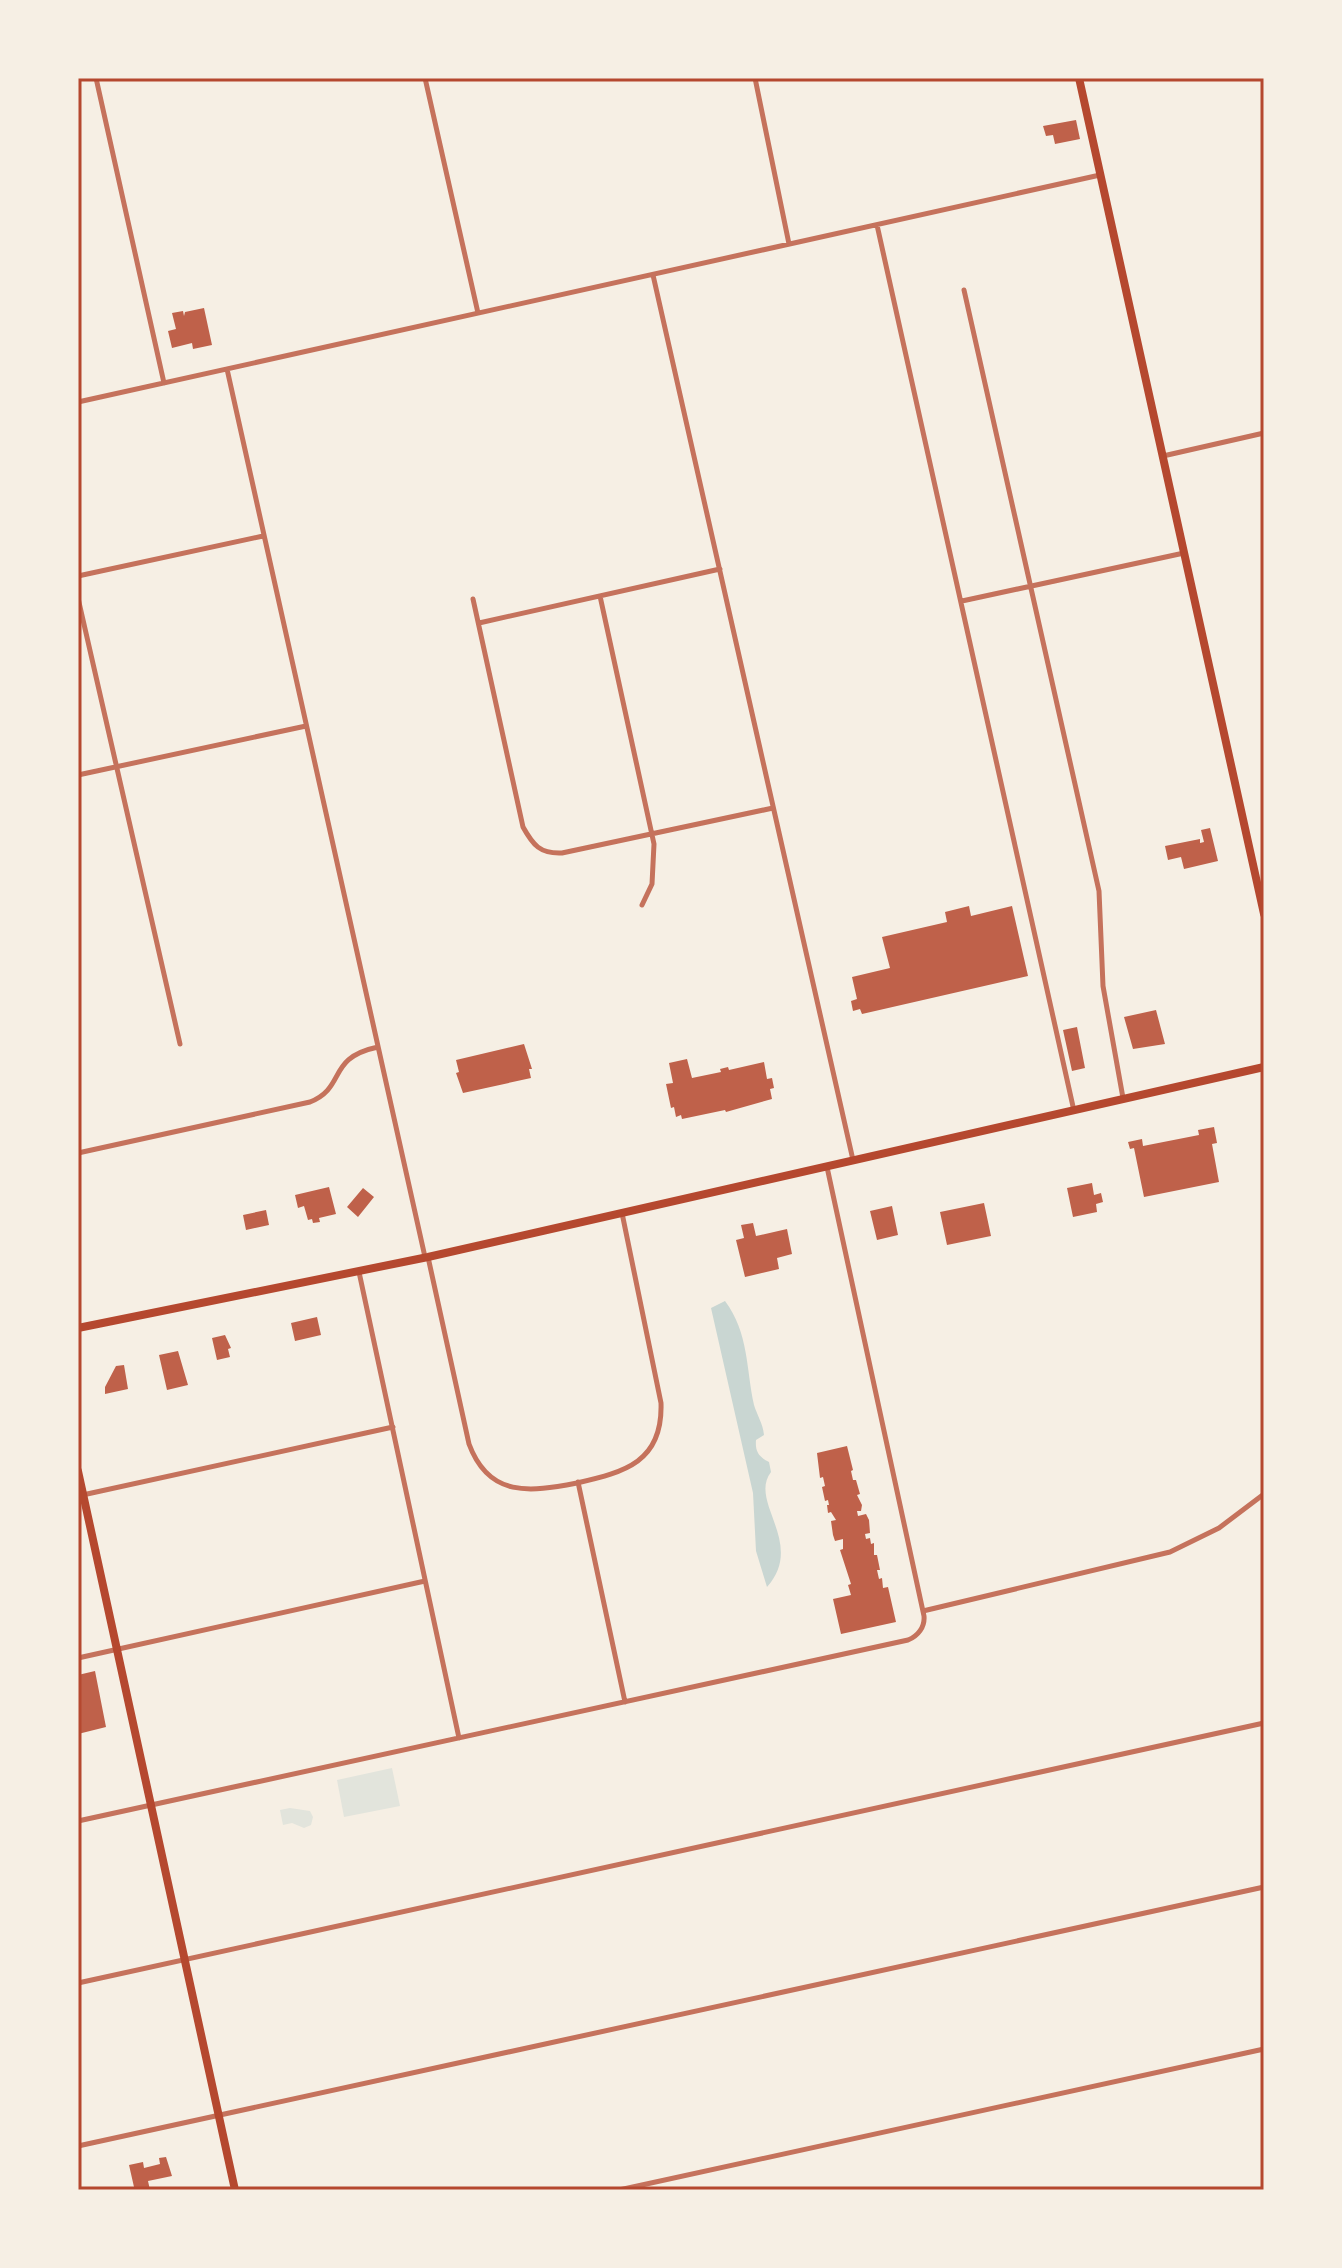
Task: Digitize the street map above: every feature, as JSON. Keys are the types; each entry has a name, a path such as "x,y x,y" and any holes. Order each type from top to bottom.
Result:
{"main road":[{"path":"1079,78 1264,914"},
{"path":"78,1328 359,1272 1264,1067"},
{"path":"78,1471 81,1496 235,2190"}],"street":[{"path":"96,78 164,383"},
{"path":"425,78 478,313"},
{"path":"755,78 789,244"},
{"path":"78,402 1101,175"},
{"path":"877,225 1075,1112"},
{"path":"653,275 854,1161"},
{"path":"964,290 1099,891 1103,986 1123,1099"},
{"path":"227,369 469,1444 480,1466 498,1482 521,1490 540,1490 615,1474 640,1460 653,1445 661,1423 661,1403 622,1213"},
{"path":"1163,456 1264,433"},
{"path":"78,576 263,536"},
{"path":"962,601 1184,553"},
{"path":"479,623 720,569"},
{"path":"600,596 653,834 652,884 642,905"},
{"path":"78,598 180,1044"},
{"path":"473,599 523,827 534,846 558,854 773,808"},
{"path":"78,775 306,726"},
{"path":"78,1153 310,1102 330,1088 348,1058 362,1050 378,1047"},
{"path":"78,1821 908,1640 921,1630 925,1620 827,1167"},
{"path":"359,1272 459,1738"},
{"path":"81,1496 393,1427"},
{"path":"578,1482 625,1702"},
{"path":"923,1611 1170,1552 1219,1528 1264,1494"},
{"path":"78,1658 425,1581"},
{"path":"78,1983 1264,1723"},
{"path":"78,2146 1264,1887"},
{"path":"619,2190 1264,2049"}],"shaded area":[{"path":"725,1301 743,1338 754,1405 764,1435 756,1440 757,1451 769,1462 771,1472 766,1484 766,1496 781,1555 777,1571 767,1587 756,1551 753,1493 711,1308"},
{"path":"392,1768 400,1806 344,1817 337,1780"},
{"path":"280,1810 310,1811 313,1817 311,1825 304,1828 292,1823 283,1825"}],"building":[{"path":"1076,120 1080,139 1055,144 1053,135 1046,136 1043,126"},
{"path":"204,308 212,345 193,349 192,343 172,348 168,331 176,329 172,313 183,311 184,316 185,312"},
{"path":"1210,828 1218,861 1184,869 1181,857 1168,860 1165,846 1200,839 1200,843 1204,842 1201,830"},
{"path":"969,906 971,916 1012,906 1028,976 862,1014 860,1009 853,1011 851,1001 857,999 852,977 890,968 882,937 947,922 945,912"},
{"path":"1156,1010 1165,1044 1133,1049 1124,1017"},
{"path":"1077,1027 1085,1068 1072,1071 1063,1030"},
{"path":"524,1044 532,1069 529,1069 531,1078 463,1093 456,1073 459,1072 456,1060"},
{"path":"687,1059 692,1078 721,1072 720,1069 728,1067 729,1070 764,1062 767,1079 772,1078 772,1099 726,1112 682,1119 681,1115 676,1117 666,1084 673,1083 669,1063"},
{"path":"1214,1127 1217,1143 1212,1144 1219,1182 1144,1197 1134,1148 1130,1149 1128,1142 1142,1139 1143,1146 1199,1135 1198,1130"},
{"path":"1092,1183 1094,1195 1101,1193 1103,1202 1096,1204 1097,1212 1073,1217 1067,1188"},
{"path":"329,1187 336,1214 319,1218 320,1222 313,1223 312,1219 308,1220 304,1206 298,1208 295,1195"},
{"path":"363,1188 374,1197 358,1217 347,1207"},
{"path":"984,1203 991,1236 947,1245 940,1212"},
{"path":"892,1206 898,1235 877,1240 870,1211"},
{"path":"266,1210 269,1225 246,1230 243,1215"},
{"path":"753,1223 756,1236 787,1229 792,1254 777,1258 779,1269 745,1277 736,1240 744,1238 741,1225"},
{"path":"317,1317 321,1335 295,1341 291,1323"},
{"path":"225,1335 231,1348 228,1349 230,1357 217,1360 212,1338"},
{"path":"178,1351 188,1385 167,1390 159,1355"},
{"path":"124,1365 128,1389 105,1394 105,1387 116,1366"},
{"path":"847,1446 853,1480 856,1480 860,1494 857,1495 862,1505 861,1511 857,1511 858,1516 866,1514 869,1520 870,1533 865,1534 866,1539 870,1538 871,1544 874,1543 879,1579 882,1578 883,1588 888,1587 896,1622 841,1634 833,1599 851,1595 848,1585 851,1584 840,1550 843,1549 843,1539 835,1541 833,1535 831,1521 836,1520 831,1512 828,1513 829,1505 828,1500 825,1501 822,1487 825,1486 823,1477 820,1478 817,1453"},
{"path":"95,1671 106,1727 78,1734 78,1675"},
{"path":"166,2157 172,2176 148,2181 150,2190 126,2190 134,2187 129,2165 143,2162 144,2168 160,2164 159,2158"}]}
